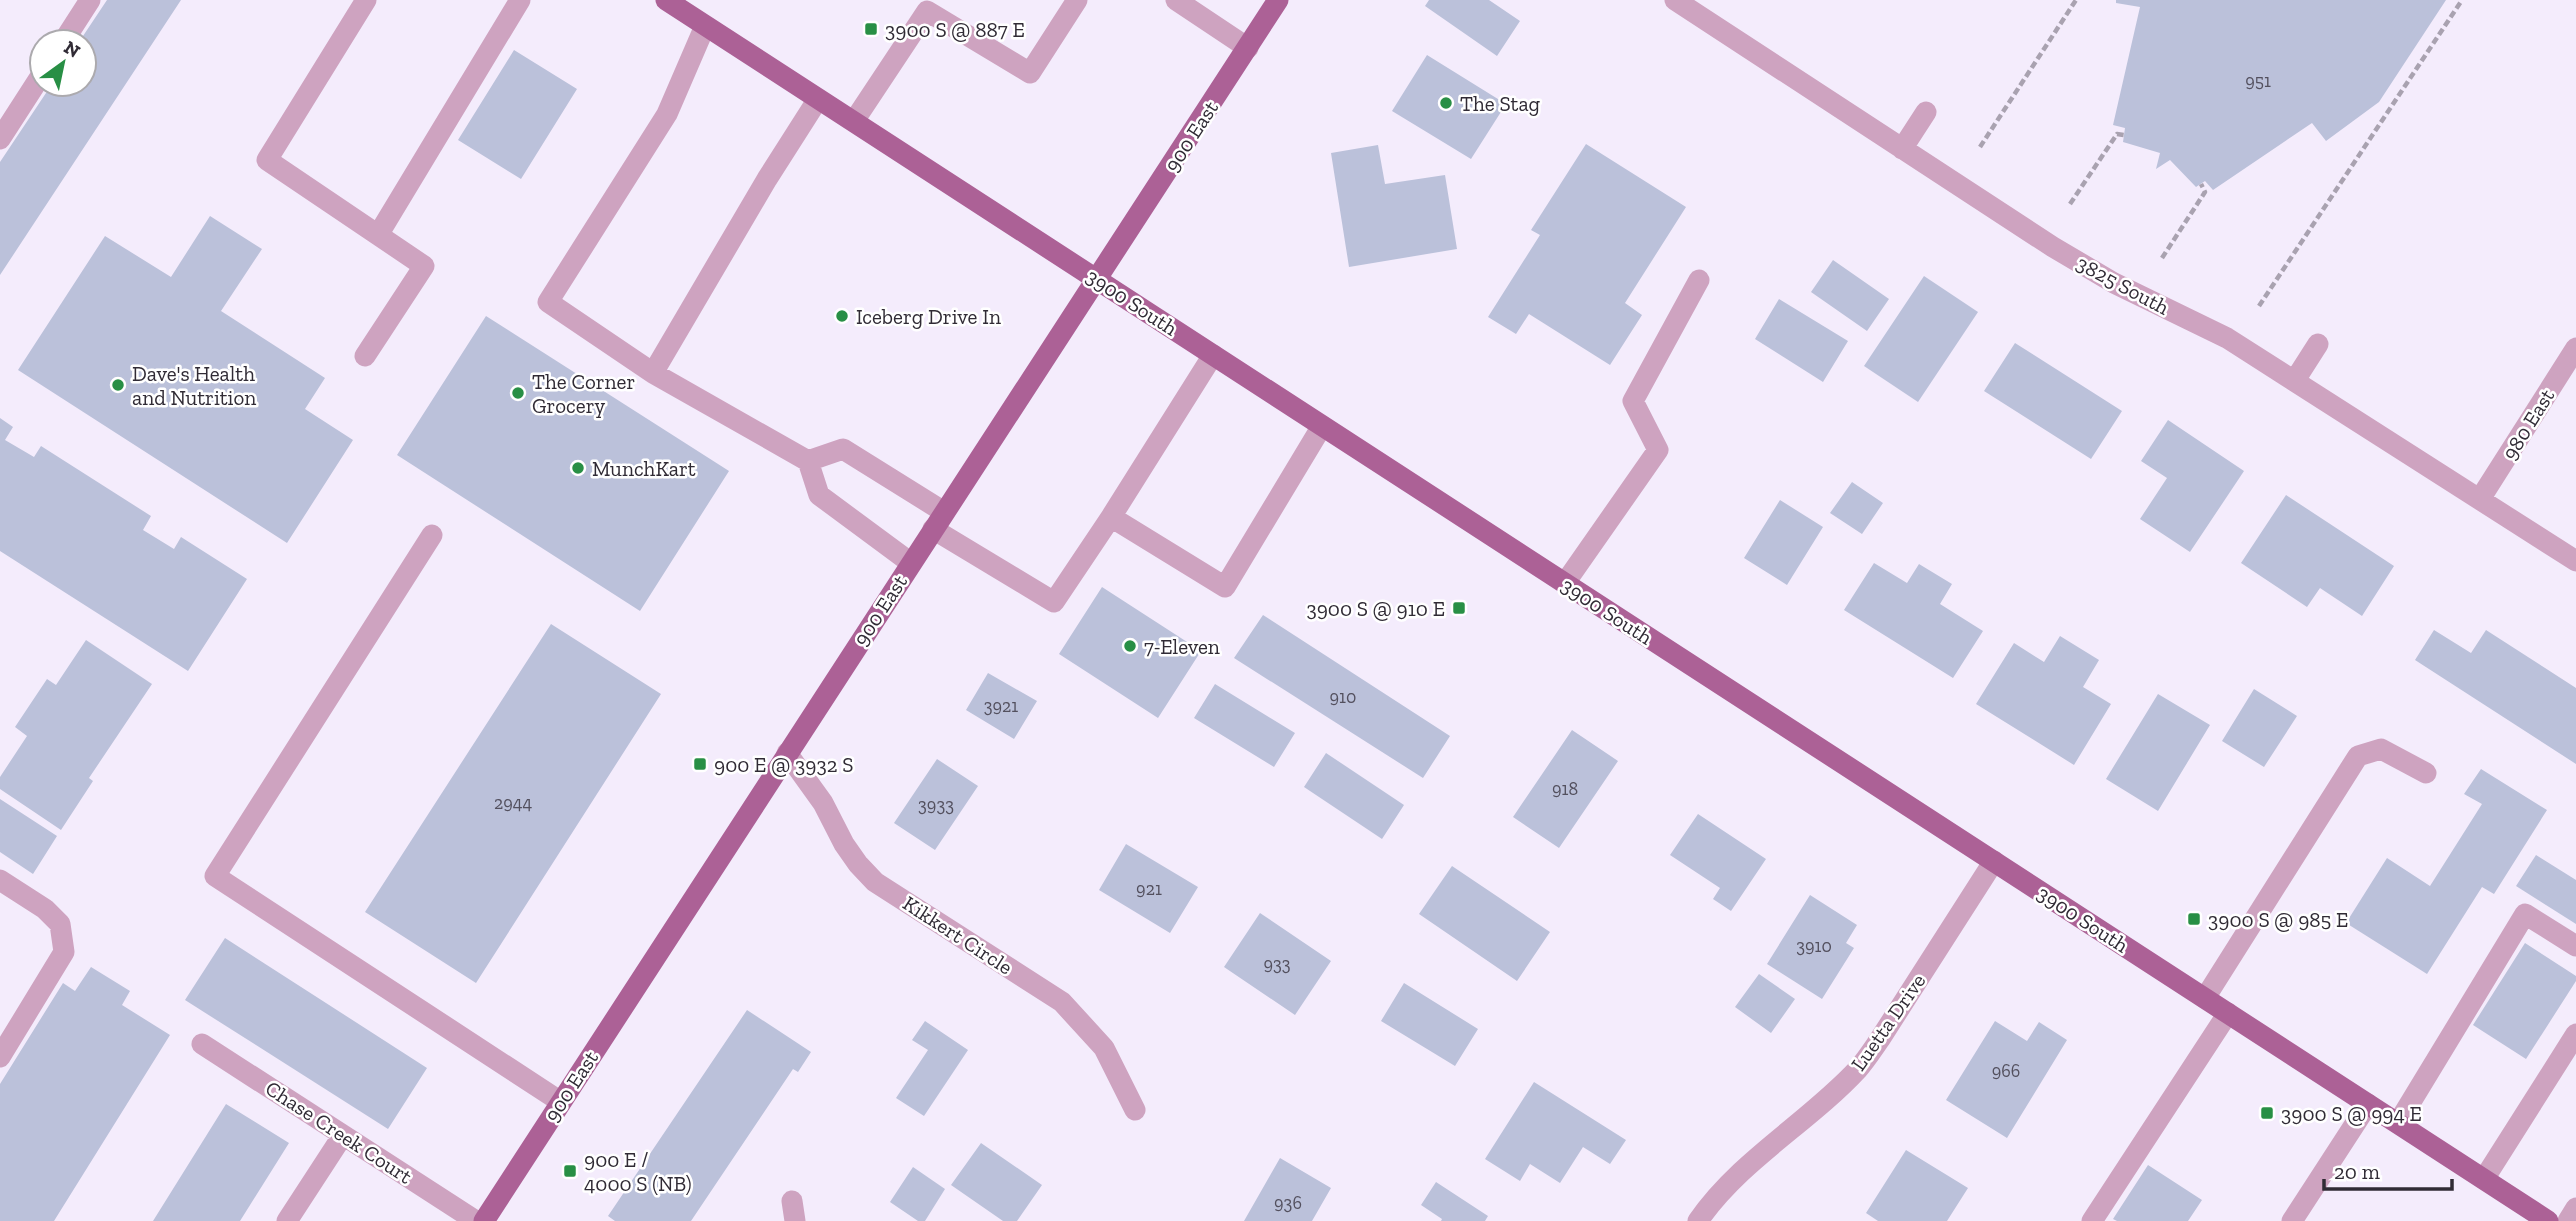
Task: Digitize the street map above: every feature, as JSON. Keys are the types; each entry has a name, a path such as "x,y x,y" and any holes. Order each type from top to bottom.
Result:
{"main road":[{"name":"3900 South","path":"666,0 2548,1221"},
{"name":"900 East","path":"484,1221 1278,0"}],"street":[{"path":"72,28 90,0"},
{"path":"365,356 424,266 267,160 366,0"},
{"path":"378,235 520,0"},
{"path":"854,121 920,5 1030,73 1077,0"},
{"path":"1176,0 1248,48"},
{"name":"3825 South","path":"1675,0 2053,247 2114,283 2227,338 2576,561"},
{"path":"705,26 667,114 548,302 653,373 808,461 819,495 911,563"},
{"path":"0,139 28,96"},
{"path":"653,373 767,179 818,99"},
{"path":"1902,149 1926,112"},
{"path":"1565,583 1658,450 1633,401 1699,280"},
{"path":"2295,380 2318,344"},
{"name":"980 East","path":"2480,499 2576,348"},
{"path":"808,461 843,449 1054,602 1213,355"},
{"path":"1111,517 1225,587 1322,426"},
{"path":"432,535 215,876 561,1102"},
{"path":"2205,998 2358,756 2381,749 2426,773"},
{"name":"Kikkert Circle","path":"787,753 823,803 844,844 875,882 1062,1002 1104,1048 1135,1110"},
{"name":"Luetta Drive","path":"1698,1221 1736,1176 1860,1067 1994,861"},
{"path":"0,880 45,909 60,923 64,952 0,1057"},
{"path":"2398,1123 2525,914 2576,946"},
{"path":"2092,1221 2228,1013"},
{"path":"2484,1179 2576,1034"},
{"name":"Chase Creek Court","path":"202,1044 476,1221"},
{"path":"2292,1221 2368,1104"},
{"path":"287,1221 342,1135"},
{"path":"2568,1221 2576,1208"}],"path":[{"path":"1980,147 2076,0"},
{"path":"2259,306 2462,0"},
{"path":"2070,204 2117,134 2124,135"},
{"path":"2162,258 2205,192 2201,184"}],"building":[{"path":"107,0 181,0 0,275 0,162 43,98 98,98 98,28 88,28"},
{"path":"1429,0 1489,0 1520,21 1497,56 1425,6"},
{"path":"2116,0 2446,0 2379,102 2326,141 2312,123 2213,190 2205,181 2196,187 2170,160 2156,169 2160,153 2123,142 2125,128 2113,125 2140,7 2116,3"},
{"path":"514,50 577,89 521,179 458,140"},
{"path":"1427,55 1506,104 1471,159 1392,111"},
{"path":"1586,144 1686,207 1625,303 1642,315 1610,365 1529,314 1516,334 1488,317 1540,235 1531,230"},
{"path":"1378,145 1385,184 1445,175 1457,249 1349,267 1331,153"},
{"path":"210,216 262,249 221,311 325,378 305,409 353,440 287,543 18,370 105,236 171,277"},
{"path":"1833,260 1889,299 1867,331 1811,292"},
{"path":"1924,276 1978,312 1918,402 1864,366"},
{"path":"1779,299 1848,341 1823,382 1755,339"},
{"path":"486,316 729,471 640,611 397,455"},
{"path":"2015,343 2122,411 2091,459 1984,391"},
{"path":"0,418 13,427 5,440 34,457 41,446 151,516 143,530 174,549 181,537 247,579 188,671 0,551"},
{"path":"2168,420 2244,471 2190,552 2140,519 2167,478 2141,461"},
{"path":"1852,482 1883,503 1862,534 1830,513"},
{"path":"2286,495 2394,566 2362,616 2320,588 2307,607 2241,563"},
{"path":"1780,500 1823,527 1787,585 1744,558"},
{"path":"1874,563 1907,583 1919,564 1952,584 1940,604 1983,631 1953,678 1844,610"},
{"path":"1102,587 1201,651 1158,718 1059,654"},
{"path":"1263,615 1450,736 1423,778 1234,658"},
{"path":"551,624 661,694 476,983 365,912"},
{"path":"2434,630 2471,653 2486,630 2576,688 2576,764 2415,660"},
{"path":"2060,636 2099,660 2083,687 2111,704 2074,765 1976,704 2014,643 2044,662"},
{"path":"86,640 152,684 89,778 93,781 61,830 0,789 0,777 27,736 15,727 47,679 56,685"},
{"path":"988,673 1037,701 1014,739 966,710"},
{"path":"1215,684 1295,733 1274,767 1194,718"},
{"path":"2254,689 2297,716 2264,767 2222,741"},
{"path":"2158,694 2210,725 2158,811 2106,779"},
{"path":"1572,730 1618,761 1559,848 1513,817"},
{"path":"1326,753 1404,805 1382,839 1304,787"},
{"path":"937,759 978,786 935,850 894,823"},
{"path":"2481,769 2547,810 2494,894 2482,887 2427,974 2346,923 2387,858 2430,886 2482,804 2464,794"},
{"path":"0,799 57,836 33,874 0,852"},
{"path":"1698,814 1766,859 1731,911 1713,899 1720,888 1670,855"},
{"path":"1126,844 1198,887 1170,933 1099,890"},
{"path":"2536,855 2576,880 2576,924 2516,886"},
{"path":"1452,866 1550,932 1517,981 1419,914"},
{"path":"1810,895 1857,925 1846,943 1854,948 1822,999 1767,964"},
{"path":"1260,913 1331,961 1295,1015 1224,967"},
{"path":"225,938 427,1068 388,1129 185,1000"},
{"path":"2525,943 2576,976 2576,981 2526,1059 2473,1025"},
{"path":"91,967 130,991 122,1005 170,1035 54,1221 0,1221 0,1084 63,983 75,991"},
{"path":"1759,974 1795,999 1771,1033 1735,1007"},
{"path":"1404,983 1478,1029 1455,1066 1381,1021"},
{"path":"747,1010 811,1052 798,1072 793,1069 691,1221 615,1221 608,1216"},
{"path":"925,1021 968,1050 924,1116 896,1098 928,1050 912,1040"},
{"path":"1995,1021 2027,1041 2039,1022 2067,1040 2007,1138 1946,1100"},
{"path":"1534,1082 1626,1140 1610,1164 1583,1147 1560,1183 1530,1164 1520,1181 1485,1159"},
{"path":"226,1104 289,1143 240,1221 153,1221"},
{"path":"981,1143 1042,1185 1017,1221 1003,1221 951,1185"},
{"path":"1906,1150 1968,1188 1947,1221 1878,1221 1866,1213"},
{"path":"1280,1158 1331,1188 1312,1221 1244,1221"},
{"path":"2148,1165 2202,1200 2188,1221 2113,1219"},
{"path":"913,1167 945,1189 925,1221 918,1221 890,1202"},
{"path":"1436,1182 1488,1216 1485,1221 1441,1221 1442,1219 1421,1205"}],"place":[{"name":"3900 S @ 887 E","path":"871,29"},
{"name":"The Stag","path":"1446,103"},
{"name":"Iceberg Drive In","path":"842,316"},
{"name":"Dave's Health and Nutrition","path":"118,385"},
{"name":"The Corner Grocery","path":"518,393"},
{"name":"MunchKart","path":"578,468"},
{"name":"3900 S @ 910 E","path":"1459,608"},
{"name":"7-Eleven","path":"1130,646"},
{"name":"900 E @ 3932 S","path":"700,764"},
{"name":"3900 S @ 985 E","path":"2194,919"},
{"name":"3900 S @ 994 E","path":"2267,1113"},
{"name":"900 E / 4000 S (NB)","path":"570,1171"}]}
